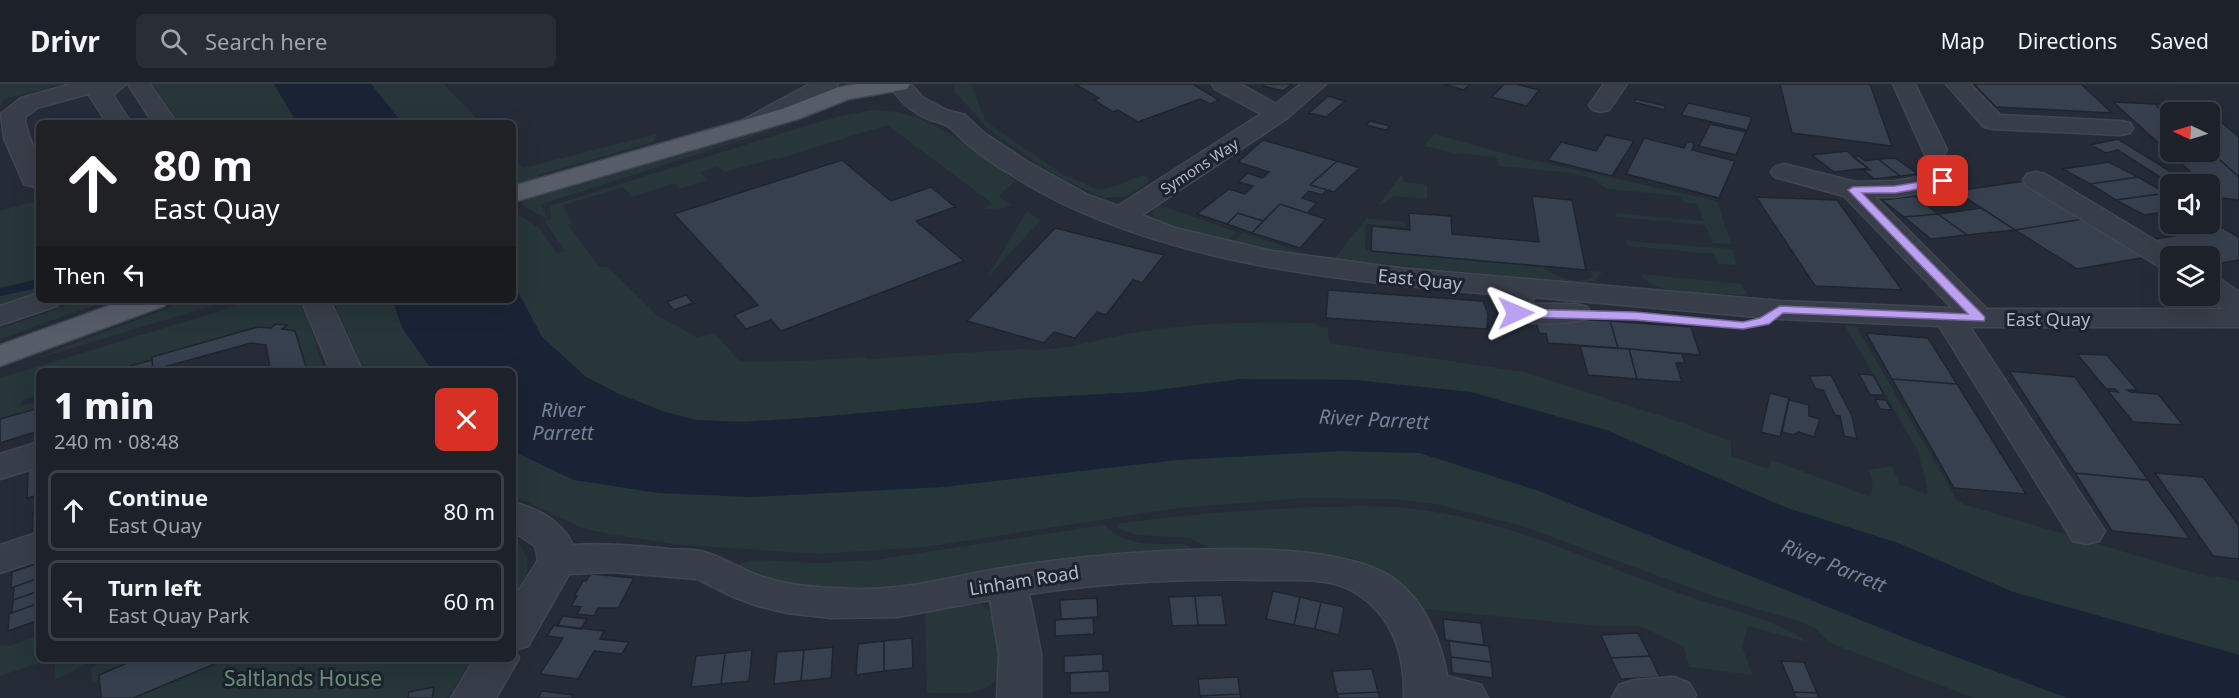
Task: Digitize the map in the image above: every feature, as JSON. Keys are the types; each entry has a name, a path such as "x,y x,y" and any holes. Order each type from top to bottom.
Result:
{"main road":[{"path":"516,193 790,114 844,93 899,84"},
{"path":"0,356 145,303"}],"street":[{"path":"36,179 33,178 26,161 12,123 12,114 29,103 52,106 96,84"},
{"path":"115,84 103,90 101,95 117,120"},
{"path":"139,84 163,120"},
{"path":"752,125 827,84"},
{"name":"East Quay","path":"899,84 914,102 938,115 956,120 975,138 1046,183 1119,218 1166,234 1272,260 1350,272 1520,288 1516,313 1625,315 1743,325 1764,321 1780,310 1963,317 2239,318"},
{"path":"1223,84 1278,114"},
{"name":"Symons Way","path":"1119,218 1278,114 1315,84"},
{"path":"1904,84 1934,150"},
{"path":"1957,84 1993,122 2121,128"},
{"path":"1784,172 1838,184 1853,190 1895,189 1943,181"},
{"path":"2036,180 2160,255"},
{"path":"1853,190 1963,317 2086,531"},
{"path":"2220,280 2239,277"},
{"path":"2220,290 2239,306"},
{"path":"0,316 37,303"},
{"path":"319,306 345,368"},
{"path":"0,467 36,455"},
{"path":"516,517 550,535 557,547 557,561 516,630"},
{"path":"0,536 0,543"},
{"path":"0,559 36,547"},
{"name":"Linham Road","path":"557,561 587,556 705,567 746,587 777,594 861,604 908,600 1084,570 1186,564 1305,567 1345,572 1377,586 1393,600 1412,626 1440,695"},
{"path":"1006,582 1020,643 1019,698"},
{"path":"473,698 496,662"}],"green space":[{"path":"0,84 62,84 5,99 0,106"},
{"path":"153,84 274,84 295,120 177,120"},
{"path":"371,84 444,84 478,120 400,120"},
{"path":"955,84 971,84 986,122 1064,175 1099,190 1142,175 1148,178 1148,183 1125,197 1105,198 1054,174 989,130 954,91"},
{"path":"874,110 895,112 932,124 1015,180 999,196 1011,205 998,210 983,209 993,204 887,125 778,159 725,172 717,167 701,172 707,180 679,189 675,183 632,197 623,187 563,205 572,223 568,225 599,266 608,267 658,316 697,337 715,333 740,362 865,357 868,359 1035,350 1074,346 1126,334 1173,327 1268,322 1315,323 1320,327 1328,328 1329,343 1524,372 1680,422 1731,441 1731,456 1769,469 1772,460 1871,497 1873,482 1868,470 1892,466 1900,485 1927,494 1927,485 1918,451 1845,326 1856,326 1957,500 1966,505 2212,578 2218,576 2239,581 2239,655 2013,592 1898,543 1787,508 1606,430 1470,392 1354,380 1242,379 1143,392 1028,398 818,417 742,422 696,420 662,411 619,394 586,377 542,337 516,289 516,213 539,228 557,253 565,251 545,222 551,218 550,206 845,115"},
{"path":"817,116 545,203 541,205 547,219 526,207 516,196 516,160 523,168 657,134 654,142 537,175 544,194"},
{"path":"1434,134 1514,156 1717,201 1731,244 1713,243 1705,225 1616,217 1615,213 1704,221 1697,204 1684,203 1680,196 1607,189 1594,179 1572,173 1499,166 1496,157 1454,153 1424,146"},
{"path":"1402,174 1404,182 1427,185 1427,199 1394,196 1379,204"},
{"path":"36,201 36,293 0,306 0,211"},
{"path":"1159,205 1237,232 1228,240 1168,225 1153,215 1153,210"},
{"path":"1027,211 1041,220 986,279"},
{"path":"1367,218 1405,222 1405,227 1366,224 1365,250 1543,267 1553,274 1573,280 1586,280 1592,277 1591,271 1602,272 1595,281 1585,284 1334,259"},
{"path":"1243,233 1297,251 1294,254 1234,242"},
{"path":"1626,241 1733,249 1736,265 1718,264 1714,254 1628,246"},
{"path":"1640,274 1742,284 1747,295 1674,291 1648,282"},
{"path":"74,303 101,303 0,339 0,329"},
{"path":"181,303 221,303 26,362"},
{"path":"246,303 303,303 323,368 306,368 295,331 282,329 286,325 276,324 271,328 258,327 152,357 152,360 123,368 36,368 36,395 23,400 21,406 36,402 36,409 0,419 0,378"},
{"path":"334,303 393,303 403,329 431,368 363,368"},
{"path":"1341,451 1420,453 1539,491 1913,641 2068,698 1974,698 1830,643 1815,628 1795,620 1716,597 1522,526 1436,504 1396,499 1306,498 1177,508 926,547 819,554 683,545 582,528 516,496 516,452 574,480 751,497 942,487 1176,460"},
{"path":"1357,506 1420,510 1463,517 1497,526 1563,548 1693,598 1766,621 1807,642 1748,626 1742,646 1752,675 1689,667 1684,647 1640,626 1599,626 1423,609 1382,572 1353,558 1300,553 1212,550 1190,538 1137,535 1118,528 1118,524 1207,514"},
{"path":"1104,525 1112,532 1131,541 1185,544 1190,547 1187,552 895,590 800,588 767,580 738,568 741,563 756,560 818,563 874,560"},
{"path":"516,542 521,546 528,561 523,583 516,594"},
{"path":"979,604 993,611 996,620 1000,662 997,676 985,688 976,691 927,693 925,613"},
{"path":"36,636 36,662 43,662 0,676 0,645 10,646"},
{"path":"53,662 86,662 71,673 55,679 55,663"},
{"path":"100,662 132,662 99,675 99,680 92,683 91,669"},
{"name":"Saltlands House","path":"222,662 471,662 447,698 432,698 434,687 410,692 408,698 133,698"}],"water":[{"path":"274,84 371,84 400,120 295,120"},
{"name":"River Parrett","path":"516,289 542,337 586,377 619,394 662,411 696,420 742,422 818,417 1028,398 1143,392 1241,379 1354,380 1470,392 1606,430 1787,508 1898,543 2013,592 2239,655 2239,698 2068,698 1913,641 1539,491 1420,453 1341,451 1176,460 942,487 751,497 658,493 574,480 516,452 516,368 431,368 403,329 393,303 516,303"}],"building":[{"path":"1075,84 1193,84 1219,100 1210,104 1200,99 1138,122 1118,110 1113,112 1094,100 1099,98"},
{"path":"1265,84 1292,84 1283,91 1263,86"},
{"path":"1443,84 1470,84 1464,90"},
{"path":"1504,84 1516,84 1539,90 1527,106 1492,97"},
{"path":"1780,84 1870,84 1892,146 1792,133"},
{"path":"1974,84 2081,84 2112,113 1996,107"},
{"path":"1328,96 1345,101 1326,117 1309,113"},
{"path":"1636,99 1666,106 1664,110 1634,102"},
{"path":"2113,102 2155,104 2160,109 2160,144"},
{"path":"1688,103 1752,117 1747,130 1681,115"},
{"path":"1370,121 1390,126 1386,130 1366,125"},
{"path":"2220,121 2239,137 2239,177 2220,160"},
{"path":"1710,124 1746,132 1736,155 1699,146"},
{"path":"1606,135 1634,141 1612,176 1548,160 1561,142 1596,151"},
{"path":"1644,138 1684,148 1687,142 1692,142 1694,144 1692,150 1735,161 1719,198 1626,174"},
{"path":"2118,139 2175,174 2160,174 2160,177 2118,150 2106,153 2090,145"},
{"path":"1263,140 1337,161 1310,185 1327,190 1322,195 1309,191 1302,198 1317,203 1307,213 1280,204 1263,221 1238,213 1227,224 1197,214 1229,189 1245,194 1253,186 1238,182 1248,173 1262,178 1269,172 1238,162"},
{"path":"1847,151 1868,168 1834,172 1812,155"},
{"path":"1859,156 1865,161 1878,159 1900,176 1874,179 1863,170 1870,170 1853,157"},
{"path":"1895,158 1918,174 1900,176 1878,159"},
{"path":"842,160 891,201 931,187 955,207 916,221 964,261 781,331 771,320 746,329 734,315 758,305 674,214"},
{"path":"2220,160 2239,177 2239,200 2220,198 2220,174 2193,174 2180,162 2220,162"},
{"path":"1337,161 1360,168 1334,192 1310,185"},
{"path":"2109,162 2138,177 2090,184 2063,169"},
{"path":"2138,177 2160,190 2160,194 2116,200 2090,184"},
{"path":"2026,181 2089,218 2015,230 1955,191"},
{"path":"2160,194 2160,213 2144,215 2116,200"},
{"path":"1532,196 1572,200 1586,270 1371,251 1372,226 1410,230 1409,213 1451,216 1452,234 1539,242"},
{"path":"1915,196 1938,214 1904,217 1882,200"},
{"path":"1756,197 1837,200 1902,290 1815,286"},
{"path":"1280,204 1326,219 1300,248 1252,233"},
{"path":"1982,208 2015,230 1967,235 1938,214"},
{"path":"1238,213 1263,221 1252,233 1227,224"},
{"path":"1938,214 1967,235 1931,239 1904,217"},
{"path":"2089,218 2153,256 2077,269 2015,230"},
{"path":"1055,228 1164,255 1142,283 1133,280 1106,315 1097,312 1075,338 1054,332 1044,343 967,321"},
{"path":"2220,228 2239,237 2239,260 2220,263 2220,246 2160,247 2149,240 2186,234 2220,234"},
{"path":"1328,290 1483,301 1488,314 1487,329 1326,318"},
{"path":"686,295 693,303 674,310 667,302"},
{"path":"1535,317 1610,321 1618,348 1548,343 1546,334 1539,333"},
{"path":"1610,321 1691,327 1700,355 1618,348"},
{"path":"276,324 287,325 282,329 295,331 306,368 270,368 266,345 251,343 160,368 153,368 152,357 258,327 271,328"},
{"path":"1866,333 1928,338 1957,384 1892,379"},
{"path":"1580,346 1629,349 1637,379 1588,375"},
{"path":"1629,349 1682,354 1685,363 1676,363 1682,382 1637,379"},
{"path":"2077,354 2107,355 2137,390 2127,390 2158,394 2183,425 2133,422 2108,391 2118,392 2115,389 2106,389"},
{"path":"152,360 153,368 123,368"},
{"path":"2009,371 2075,377 2148,480 2075,473"},
{"path":"1859,374 1873,375 1884,395 1870,395"},
{"path":"1831,375 1852,416 1857,439 1844,436 1840,416 1835,415 1823,390 1816,389 1809,376"},
{"path":"1892,379 1957,384 2026,494 1954,488"},
{"path":"1770,393 1789,398 1780,437 1761,432"},
{"path":"1875,399 1886,400 1892,410 1880,409"},
{"path":"1789,400 1809,405 1809,416 1820,419 1814,437 1799,432 1793,435 1782,432"},
{"path":"36,409 36,432 0,445 0,419"},
{"path":"36,469 36,496 27,498 28,471"},
{"path":"2075,473 2148,480 2190,539 2112,531"},
{"path":"2155,473 2203,477 2239,526 2239,559 2213,556"},
{"path":"36,512 36,535 32,536 33,513"},
{"path":"36,564 36,579 11,588 12,572"},
{"path":"591,574 634,578 618,608 598,608 594,616 577,614 581,607 571,606 577,596 574,596 583,581 586,581"},
{"path":"36,579 36,592 13,600 14,587"},
{"path":"1273,591 1300,597 1294,625 1266,619"},
{"path":"36,592 36,604 12,613 13,600"},
{"path":"1222,595 1226,625 1198,625 1195,596"},
{"path":"1195,596 1198,625 1172,626 1169,597"},
{"path":"1300,597 1321,602 1315,629 1294,625"},
{"path":"1097,598 1098,617 1061,619 1060,600"},
{"path":"1321,602 1344,607 1339,635 1315,629"},
{"path":"36,604 36,621 8,631 9,614"},
{"path":"563,616 587,619 581,629 557,626"},
{"path":"1093,618 1094,634 1055,636 1055,620"},
{"path":"1443,619 1481,623 1484,645 1445,640"},
{"path":"554,625 604,631 600,639 629,642 622,654 594,651 578,679 540,674 563,638 547,636"},
{"path":"1638,633 1650,656 1611,658 1601,635"},
{"path":"912,638 913,668 884,671 884,641"},
{"path":"884,641 884,671 856,675 858,644"},
{"path":"1449,641 1489,646 1491,662 1451,657"},
{"path":"833,647 831,678 801,681 804,650"},
{"path":"752,650 749,681 721,684 725,653"},
{"path":"804,650 801,681 774,684 777,652"},
{"path":"725,653 721,684 691,687 696,656"},
{"path":"1103,654 1103,671 1064,673 1064,656"},
{"path":"1650,656 1660,677 1621,679 1611,658"},
{"path":"1451,657 1491,662 1493,678 1452,673"},
{"path":"1781,661 1804,662 1817,693 1794,692"},
{"path":"130,662 219,662 133,698 101,698 99,675"},
{"path":"1372,669 1378,692 1337,694 1332,671"},
{"path":"1109,671 1110,692 1070,693 1070,673"},
{"path":"1238,677 1240,694 1200,696 1198,679"},
{"path":"434,687 432,698 408,698 409,692"},
{"path":"542,691 573,695 572,698 538,698"},
{"path":"1378,692 1380,698 1338,698 1337,694"},
{"path":"1794,692 1817,693 1819,698 1796,698"},
{"path":"1240,694 1241,698 1201,698 1200,696"}],"waterway":[{"path":"0,292 36,284"}],"route":[{"path":"1516,313 1635,316 1743,325 1764,321 1780,310 1979,318 1853,190 1918,187 1943,181"}]}
